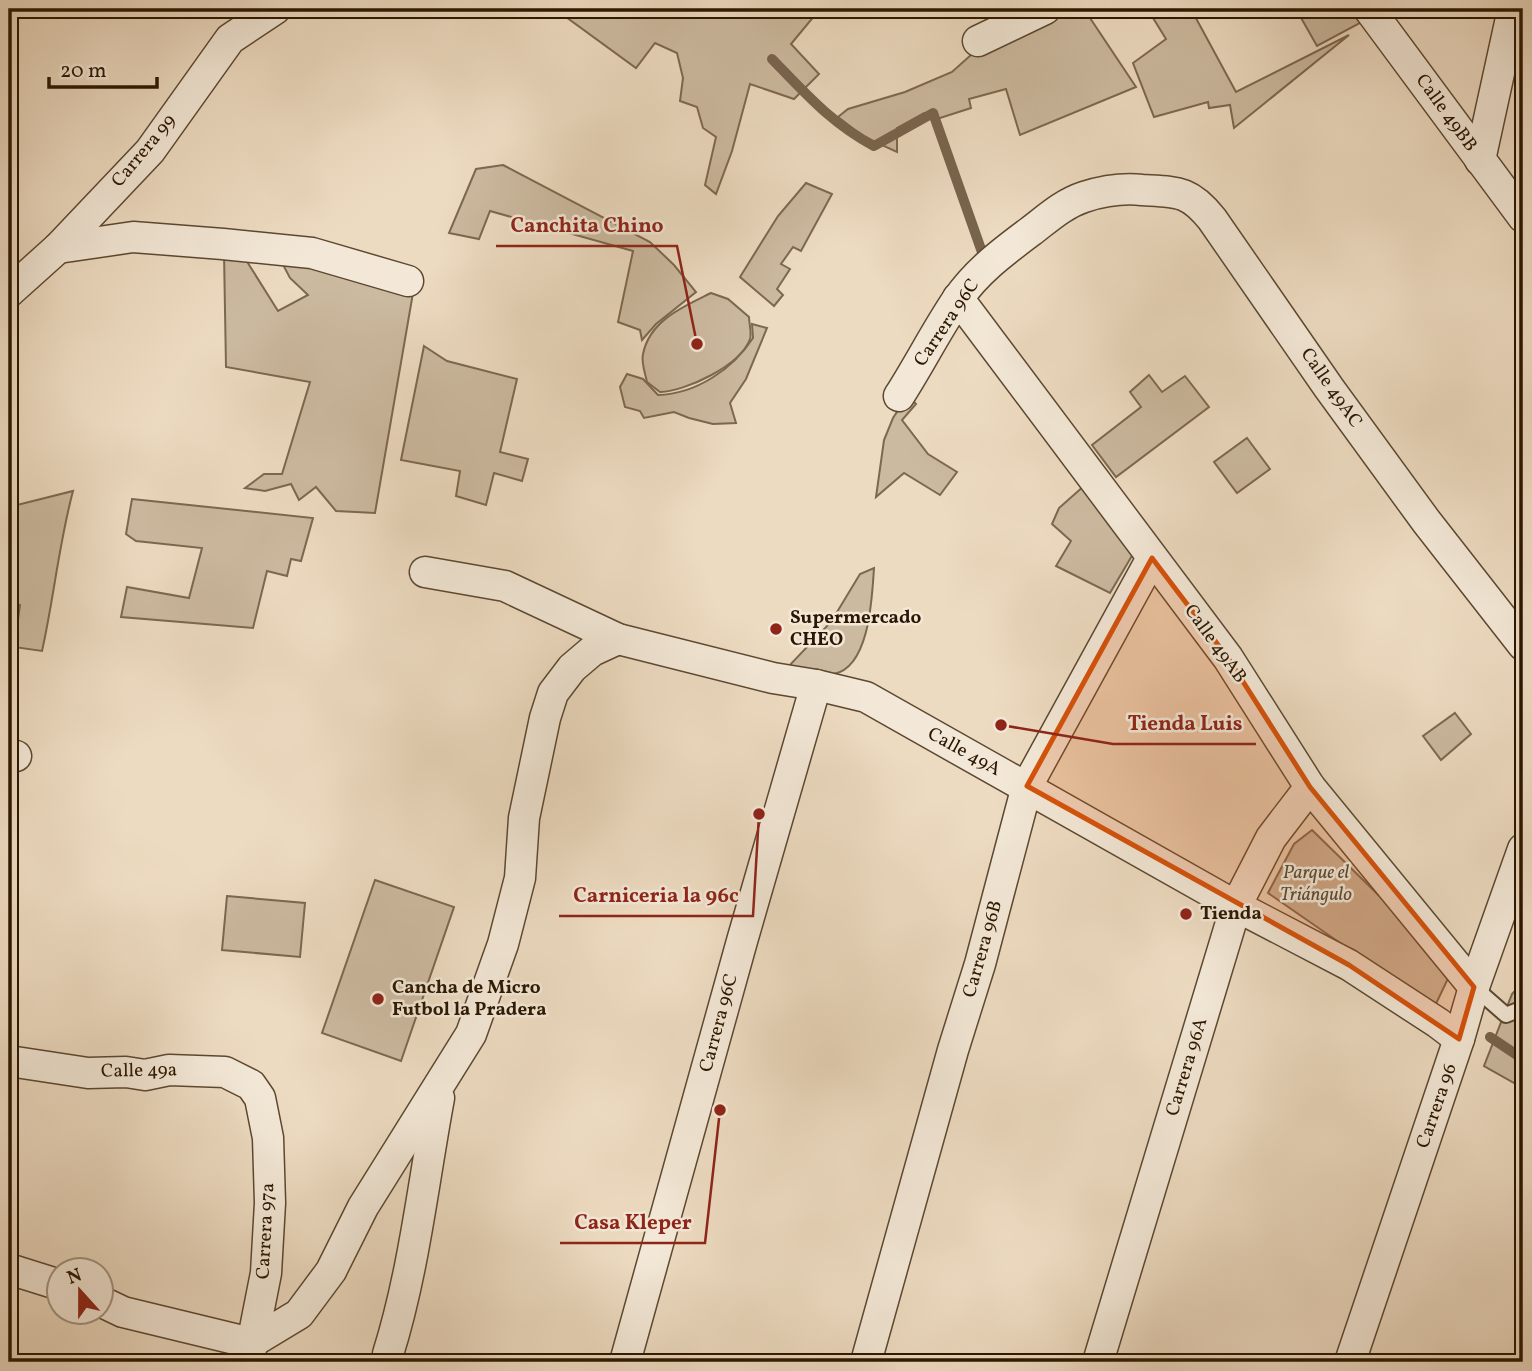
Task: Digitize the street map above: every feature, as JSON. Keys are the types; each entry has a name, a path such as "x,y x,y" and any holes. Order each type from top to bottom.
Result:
{"street":[{"name":"Carrera 99","path":"9,292 58,248 149,151 230,39 275,9"},
{"path":"978,41 1045,9"},
{"name":"Calle 49BB","path":"1370,9 1523,218"},
{"path":"1480,160 1514,42 1513,9"},
{"name":"Calle 49AC","path":"1107,191 1131,189 1180,192 1200,204 1426,521 1523,645"},
{"name":"Carrera 96C","path":"899,396 958,299 990,261 1061,207 1107,191"},
{"path":"58,248 133,237 223,244 312,253 408,281"},
{"name":"Calle 49AB","path":"958,299 1227,658 1310,786 1474,987"},
{"name":"Carrera 96B","path":"866,1362 953,1050 980,964 1027,786 1152,558"},
{"name":"Calle 49A","path":"425,572 505,586 618,639 773,678 866,697 1236,906 1349,965 1432,1018 1459,1039"},
{"path":"116,1309 250,1353 299,1314 331,1271 363,1207 471,1034 503,944 520,878 524,818 545,718 553,693 572,668 592,651 618,639"},
{"name":"Carrera 96C","path":"625,1362 741,941 816,685"},
{"name":"Carrera 96A","path":"1098,1362 1236,906 1271,838 1310,786"},
{"name":"Carrera 96","path":"1350,1362 1474,987 1523,849"},
{"name":"Calle 49a","path":"9,1061 88,1073 145,1074 169,1070 225,1072 251,1085 260,1098"},
{"path":"388,1354 402,1310 411,1268 441,1084"},
{"name":"Carrera 97a","path":"250,1353 266,1273 270,1203 268,1138 260,1098"},
{"path":"9,1269 46,1281"}],"lane":[{"path":"1474,987 1506,1015 1523,1008"}],"highlighted area":[{"path":"1152,558 1228,658 1310,787 1474,987 1459,1039 1349,965 1027,786"}],"green space":[{"path":"555,9 820,9 791,44 819,74 794,99 750,84 732,151 716,194 705,185 716,137 703,128 697,107 680,101 683,78 677,53 655,43 636,68"},
{"path":"1063,9 1084,9 1136,87 1020,135 1006,89 969,99 971,108 937,119 924,113 897,128 897,152 864,137 838,117 848,109 905,92 952,72 972,54"},
{"path":"1156,9 1191,9 1236,92 1349,35 1234,128 1230,105 1209,108 1208,102 1154,117 1133,63 1166,39 1150,13"},
{"path":"1296,9 1350,9 1360,23 1317,46"},
{"path":"503,165 650,242 696,292 656,324 642,340 640,330 618,322 633,251 490,211 479,239 449,233 476,169"},
{"path":"806,183 832,194 801,251 793,247 781,264 790,269 777,289 783,295 774,306 740,277 778,216"},
{"path":"224,253 246,260 278,311 308,295 290,278 280,259 413,293 375,513 336,511 316,487 299,500 291,484 265,491 245,488 264,474 282,474 310,382 226,367"},
{"path":"711,293 728,299 749,317 750,339 735,359 711,375 684,387 660,392 647,382 642,360 647,342 660,323 669,316"},
{"path":"752,324 767,328 746,379 730,403 736,423 713,424 674,412 644,418 640,411 625,407 620,387 627,374 643,379 658,395 672,394 699,385 724,369 745,349 753,338"},
{"path":"424,346 447,361 517,379 500,452 528,459 522,481 494,473 486,505 456,496 460,471 401,460"},
{"path":"1149,375 1162,392 1185,376 1209,407 1116,477 1092,445 1141,407 1130,392"},
{"path":"908,395 916,404 902,420 928,454 957,472 940,495 904,473 876,497 884,440 893,418"},
{"path":"1247,438 1270,469 1237,493 1214,462"},
{"path":"1085,485 1133,554 1110,593 1056,566 1071,541 1052,524 1059,508"},
{"path":"73,491 42,651 14,647 20,605 9,603 9,507"},
{"path":"132,499 313,518 301,561 291,559 287,576 267,571 253,628 121,617 127,587 189,598 202,548 136,541 126,534"},
{"path":"874,568 867,629 862,645 846,669 828,675 785,670 831,622 860,574"},
{"path":"1455,713 1471,734 1441,760 1423,736"},
{"name":"Parque el Triángulo","path":"1312,830 1453,968 1434,1008 1268,893 1294,844"},
{"name":"Cancha de Micro Futbol la Pradera","path":"375,880 454,907 401,1061 322,1033"},
{"path":"227,896 305,903 300,957 222,950"},
{"path":"1523,982 1523,1088 1484,1066 1512,994"}],"waterway":[{"path":"772,59 832,117 874,146 933,113 983,255"},
{"path":"1490,1037 1523,1059"}],"place":[{"name":"Canchita Chino","path":"697,344"},
{"name":"Supermercado CHEO","path":"776,629"},
{"name":"Tienda Luis","path":"1001,725"},
{"name":"Carniceria la 96c","path":"759,814"},
{"name":"Tienda","path":"1186,914"},
{"name":"Cancha de Micro Futbol la Pradera","path":"378,999"},
{"name":"Casa Kleper","path":"720,1110"}]}
